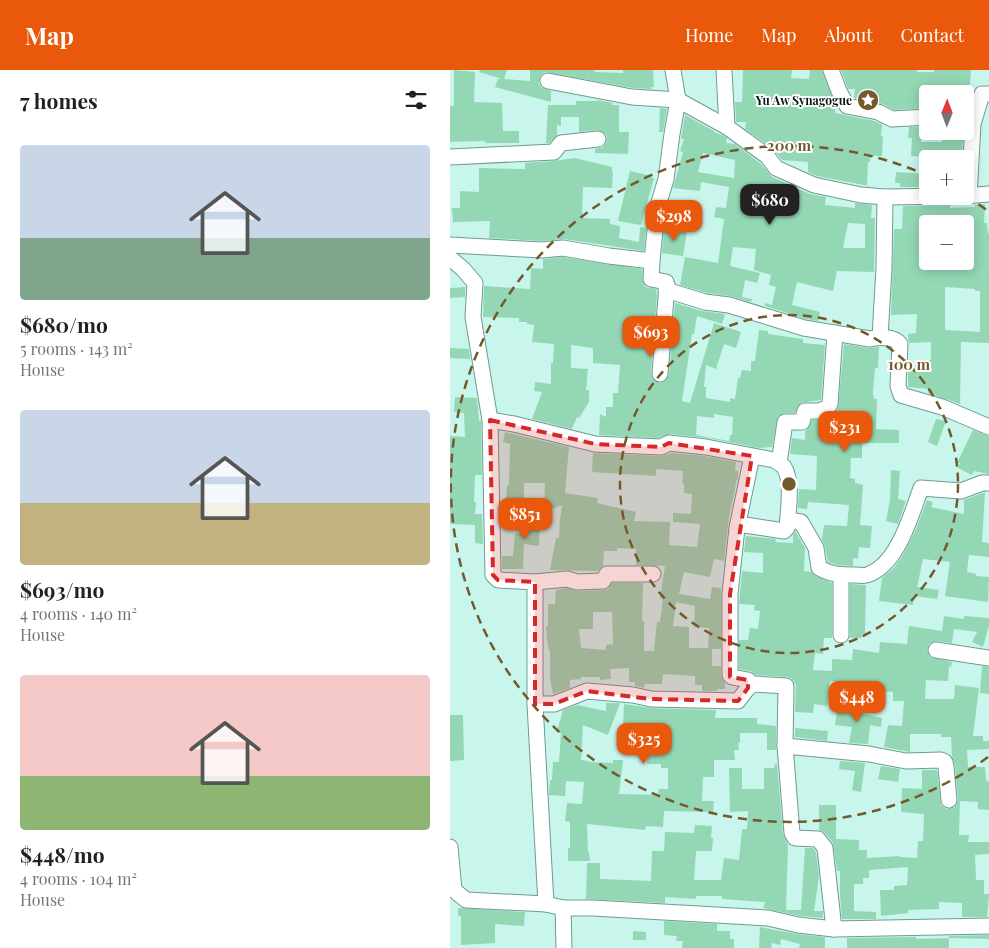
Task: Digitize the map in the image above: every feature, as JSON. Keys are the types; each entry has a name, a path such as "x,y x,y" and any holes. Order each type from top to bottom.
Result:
{"street":[{"path":"660,374 667,285 666,282 651,279 656,209 666,179 678,100 673,70"},
{"path":"724,70 727,127"},
{"path":"831,70 847,106 878,112 892,119 919,118"},
{"path":"548,81 632,97 678,100 727,127 767,156 776,168 807,183 861,195 919,196"},
{"path":"974,109 982,94 989,94"},
{"path":"450,157 554,152 561,143 598,139"},
{"path":"974,195 989,194"},
{"path":"880,337 884,268 885,197"},
{"path":"450,245 542,250 563,248 652,261"},
{"path":"450,258 463,269 474,283 472,316 490,420 493,575 498,580 535,582 568,579 592,583 603,581 607,574 653,574"},
{"path":"666,290 705,302 730,305 804,328 870,339 880,337 898,341 900,344 898,386 901,395 942,407 989,427"},
{"path":"778,463 785,422 802,422 806,410 819,411 827,408 830,404 835,333"},
{"path":"490,420 595,444 661,446 669,443 706,446 774,460 782,465 787,473 789,490 788,528 784,531 738,524"},
{"path":"748,688 748,680 730,675 730,594 738,524 752,456"},
{"path":"788,520 801,522 816,548 818,568 841,576 866,575 881,568 892,556 921,488 961,491 982,483 989,483"},
{"path":"841,576 841,635"},
{"path":"535,582 535,704 546,904"},
{"path":"936,650 989,658"},
{"path":"535,704 554,704 587,691 633,695 651,699 738,701 748,688 754,684 786,686 785,746 792,833 794,838 818,839 826,848 834,929"},
{"path":"785,746 869,754 906,761 941,760 946,767 949,800"},
{"path":"450,847 454,890 466,900 546,904 563,908 594,908 768,918 798,925 834,929 989,926"},
{"path":"563,908 564,948"}],"highlighted area":[{"path":"490,420 595,444 661,447 669,443 752,456 730,594 730,677 748,680 748,688 738,701 651,699 587,691 554,704 535,704 535,582 498,580 493,575"}],"building":[{"path":"454,70 475,72 474,102 502,103 503,131 519,131 519,143 485,143 485,141 450,142 450,106 454,106"},
{"path":"480,70 507,70 504,79 530,81 530,70 595,70 594,72 623,73 623,70 653,70 654,87 651,89 633,88 545,72 541,75 539,84 542,88 551,91 551,102 495,87 498,79 502,79 479,72"},
{"path":"743,70 792,70 791,78 809,79 810,70 822,70 835,103 835,113 882,124 882,156 870,156 867,186 817,176 808,172 808,162 782,160 773,149 745,129 746,122 736,122 735,102 742,102"},
{"path":"841,70 917,70 917,72 934,72 934,70 971,70 970,85 919,85 919,109 894,110 880,103 854,98 855,89 848,89"},
{"path":"597,100 612,103 612,105 619,105 619,132 629,132 628,154 595,153 595,149 603,147 606,143 606,134 597,130 579,132 579,117 561,117 561,126 557,125 557,135 549,143 546,143 548,105 576,105 576,101"},
{"path":"660,108 667,109 663,132 659,132"},
{"path":"685,115 727,138 726,143 735,144 760,163 772,177 810,194 826,197 825,205 855,208 855,203 872,205 871,218 875,218 874,272 837,271 833,291 797,282 792,305 820,312 818,321 765,306 765,303 772,305 776,287 769,285 771,275 754,270 756,249 733,247 730,266 760,273 757,283 745,280 742,297 752,299 751,302 680,285 685,257 718,263 724,219 714,217 716,207 726,208 729,187 701,182 700,191 673,188 683,152 680,151 684,139 681,139","holes":["703,153 735,160 734,178 698,172","848,223 865,224 865,248 843,248"]},
{"path":"909,127 919,127 919,140 921,142 963,140 962,150 919,150 919,156 911,156 912,138 908,138"},
{"path":"575,158 612,167 613,172 612,188 583,187 582,218 610,219 610,224 620,226 619,238 639,242 640,227 646,228 644,251 564,239 542,241 489,238 490,221 453,222 452,208 460,208 460,191 479,192 479,168 525,169 525,163"},
{"path":"630,171 654,178 641,225 618,221"},
{"path":"896,172 919,173 919,187 900,187 900,183 895,183"},
{"path":"985,204 984,223 987,223 989,233 989,343 961,342 960,404 928,393 929,389 908,387 908,368 918,368 918,360 931,360 931,342 909,343 908,334 916,333 917,314 891,315 894,229 902,229 903,206 950,205 950,208 975,207 975,205","holes":["945,287 975,289 975,291 980,291 980,332 945,330"]},
{"path":"664,229 687,231 683,256 662,253"},
{"path":"563,257 642,269 645,287 656,289 657,295 651,373 652,378 659,383 664,382 669,375 675,303 702,311 725,314 722,324 697,316 694,334 692,334 682,401 690,403 714,323 741,332 736,348 724,344 716,369 706,365 704,387 706,387 706,398 730,402 730,398 735,399 738,378 740,378 742,370 751,371 751,361 755,361 759,330 768,331 768,334 803,339 803,343 825,345 821,400 800,403 795,413 785,413 778,416 772,447 759,448 708,438 670,434 659,438 599,435 600,414 606,417 606,407 613,407 613,393 618,393 620,365 593,363 593,348 571,345 571,368 588,369 586,390 589,390 589,402 579,418 577,417 572,429 532,419 542,392 534,391 535,382 551,384 551,363 553,363 554,344 532,342 534,325 527,324 527,322 519,322 519,318 483,317 484,286 530,289 531,268 543,269 543,259","holes":["714,414 733,417 732,435 730,435 729,441 696,435 697,416 714,418"]},
{"path":"465,287 465,297 450,298 450,288"},
{"path":"844,344 868,348 879,347 878,368 875,368 873,392 874,399 877,399 876,429 899,430 899,443 862,443 862,458 851,458 850,478 855,479 855,483 863,485 860,525 872,526 870,548 859,547 858,559 853,558 853,566 828,562 822,539 824,525 847,526 849,505 808,502 807,509 798,508 799,489 816,490 817,456 790,454 792,438 805,440 805,431 812,420 822,420 830,417 838,409"},
{"path":"450,348 469,349 470,359 450,358"},
{"path":"455,397 477,398 479,421 481,421 482,475 475,475 474,502 476,502 475,514 482,514 483,544 475,543 475,525 450,524 450,436 465,437 464,413 454,412"},
{"path":"936,419 946,421 937,446 928,442"},
{"path":"973,430 989,436 989,474 974,471 972,475 958,468 960,463 957,463"},
{"path":"505,432 569,447 565,493 598,498 597,503 636,512 634,521 670,522 669,545 697,547 700,524 673,522 673,513 691,514 692,494 684,493 684,484 682,483 683,471 656,469 656,476 592,472 593,453 661,456 671,453 705,456 736,462 735,471 738,471 738,477 729,517 724,561 714,559 710,577 684,572 679,594 710,599 712,587 721,588 721,649 712,649 712,666 721,666 721,676 725,683 725,689 702,691 702,685 695,685 695,676 663,674 662,684 645,684 644,688 635,686 635,682 629,682 629,668 610,669 611,679 600,680 600,677 581,677 581,679 570,680 570,688 553,694 550,679 550,650 546,626 548,626 548,604 555,604 556,590 566,588 577,591 603,590 608,589 612,583 643,583 642,621 644,621 644,651 654,651 657,622 660,622 663,599 660,598 665,566 636,565 636,549 617,548 617,551 604,551 603,566 598,571 550,570 556,538 559,538 562,505 544,512 545,483 524,483 524,500 506,499 507,485 509,485 510,444 503,442","holes":["676,602 695,606 694,627 709,628 708,648 689,648 689,627 673,626","593,612 612,612 613,644 606,645 606,650 581,648 579,629 593,629"]},
{"path":"891,470 900,471 898,499 906,501 898,524 886,521 890,500"},
{"path":"985,492 982,542 989,543 989,557 969,555 967,572 976,574 976,576 989,577 988,602 945,596 950,562 923,559 917,587 939,590 937,599 914,596 913,605 879,601 882,578 894,568 903,555 916,529 927,500 933,502 931,507 964,514 964,500"},
{"path":"541,507 543,521 540,521 539,546 524,544 523,569 502,569 502,556 513,556 515,533 524,534 526,511"},
{"path":"795,531 805,548 804,571 811,572 815,576 832,583 832,638 824,638 823,654 815,653 813,670 832,671 832,659 852,660 853,649 879,653 880,642 907,644 909,626 942,631 944,616 964,619 964,616 989,618 983,647 972,642 977,632 954,629 952,643 937,641 929,644 927,649 930,657 952,662 951,667 949,666 948,681 926,680 925,699 954,699 955,685 979,688 973,736 983,736 983,741 989,741 989,749 967,750 968,767 985,767 986,781 989,782 989,810 978,809 978,802 960,801 959,835 969,835 968,842 989,842 989,854 975,855 976,880 984,880 984,894 989,894 987,917 962,917 962,903 939,902 939,909 908,910 908,913 881,916 880,890 894,890 894,886 907,885 908,867 869,870 869,878 863,878 863,884 854,884 854,911 876,912 876,919 842,919 840,871 837,871 833,843 825,833 819,830 819,805 836,805 836,839 859,840 859,850 867,850 867,858 900,856 917,858 918,841 923,841 924,814 901,812 902,788 922,789 922,770 937,770 941,805 946,809 954,808 958,799 955,766 952,756 951,737 941,737 941,734 910,734 910,752 884,747 888,725 902,726 904,701 893,701 893,692 860,688 860,685 830,681 827,706 814,704 813,713 795,712 796,684 791,678 756,675 750,671 739,669 739,640 748,640 750,628 758,629 760,611 754,610 755,605 739,604 742,571 763,573 763,553 744,552 746,536 776,539 775,542 793,543"},
{"path":"850,584 866,585 865,634 862,634 862,638 850,638"},
{"path":"982,666 989,667 989,694 980,693"},
{"path":"606,703 620,703 608,735 583,725 581,760 613,763 613,760 623,760 619,794 658,795 659,789 668,789 668,768 661,768 661,764 647,764 648,750 622,749 624,704 651,708 716,710 715,718 757,718 757,724 776,726 776,750 767,750 767,733 740,733 739,750 734,750 735,760 714,760 714,777 703,777 702,801 714,801 713,812 664,811 663,827 646,826 645,830 587,824 590,861 568,861 570,822 565,821 567,803 582,804 584,782 566,781 565,796 549,795 553,762 559,762 561,733 557,731 563,710 577,705 606,711"},
{"path":"838,704 864,708 863,714 882,718 881,727 870,725 868,744 849,743 852,727 835,725"},
{"path":"450,715 463,715 464,760 450,761"},
{"path":"795,728 828,731 827,741 795,737"},
{"path":"840,761 865,763 861,792 852,790 855,771 839,769"},
{"path":"775,764 777,764 783,834 788,844 786,910 801,910 805,848 813,848 816,852 819,876 814,911 823,911 823,918 800,916 763,908 765,902 722,899 722,896 696,896 696,899 665,897 665,903 586,899 587,863 600,863 600,879 651,881 652,851 664,851 665,832 694,833 695,825 712,826 711,838 713,838 712,851 696,851 694,880 721,880 724,858 739,860 742,829 747,829 748,811 730,812 729,768 742,768 742,789 764,789 764,768 774,768"},
{"path":"881,766 900,769 898,782 878,779"},
{"path":"458,908 525,912 524,926 495,924 495,943 461,945 461,916 458,916"},
{"path":"664,921 717,924 717,931 730,931 730,939 734,939 734,948 682,948 683,941 676,941 677,936 664,935"},
{"path":"760,927 825,937 825,948 799,948 800,944 781,939 780,945 772,943 771,948 759,948"},
{"path":"633,931 646,932 646,940 633,940"},
{"path":"989,935 989,939 949,938 949,936"},
{"path":"916,937 916,939 949,938 949,948 847,948 847,938"}],"place":[{"name":"Yu Aw Synagogue","path":"868,100"}]}
